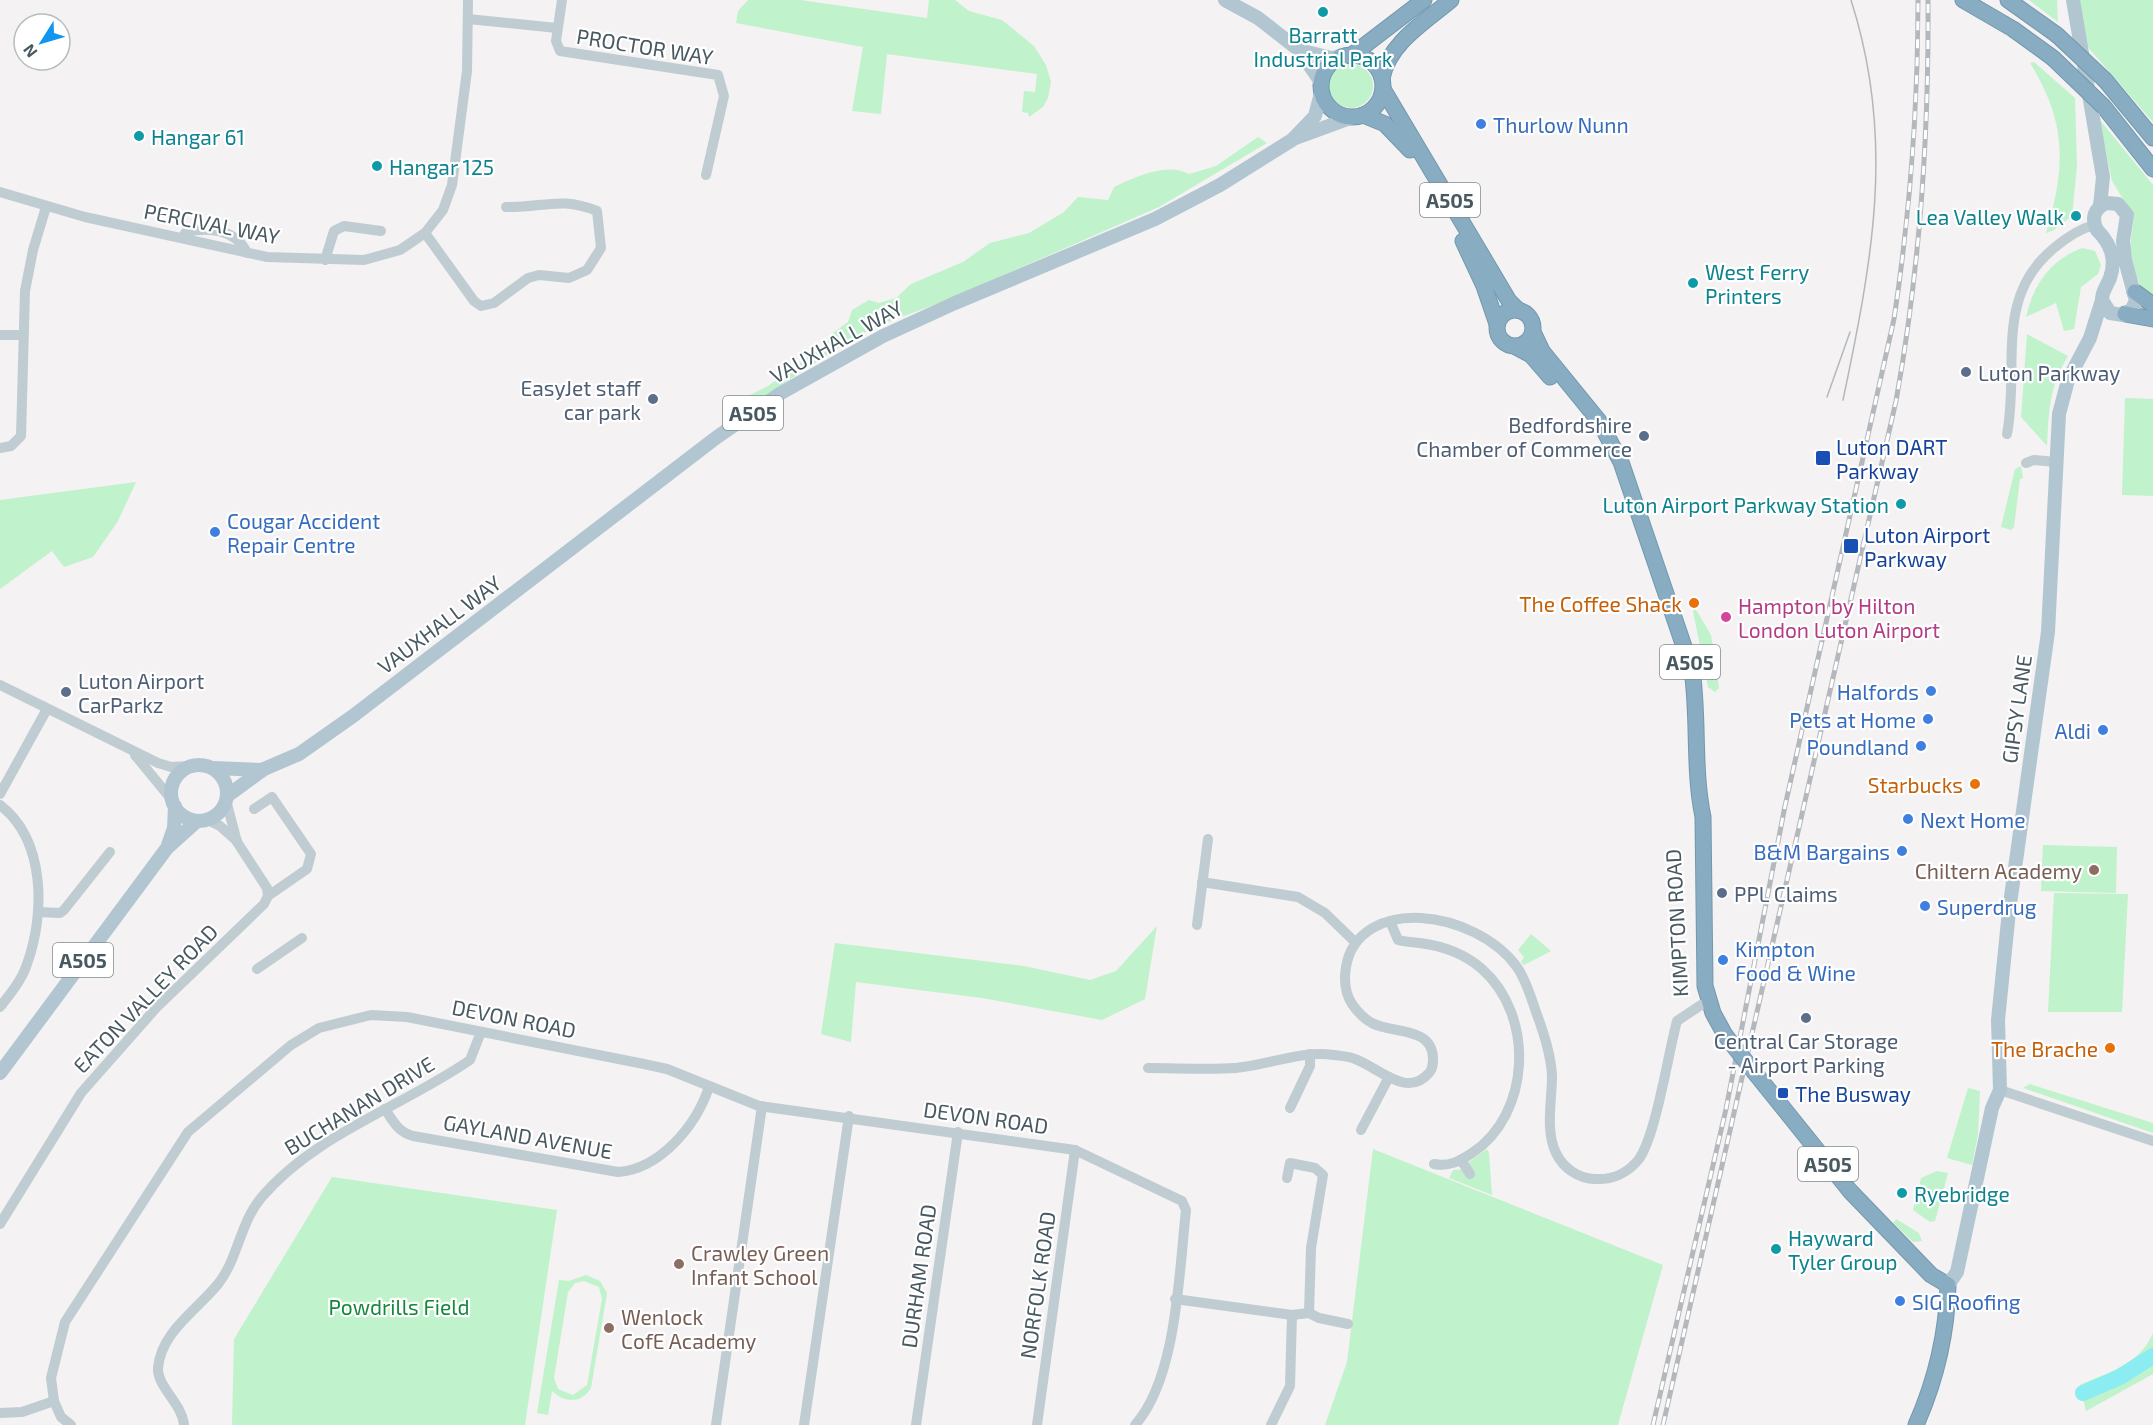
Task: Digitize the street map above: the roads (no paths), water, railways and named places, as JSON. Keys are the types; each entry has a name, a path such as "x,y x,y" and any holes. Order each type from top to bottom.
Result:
{"highway":[{"path":"1424,0 1327,67 1321,88 1324,101 1336,113 1358,116 1377,105 1388,58 1397,47 1451,0"},
{"path":"1963,0 2013,28 2053,58 2104,107 2153,169"},
{"path":"2008,0 2057,35 2105,80 2153,138"},
{"path":"1346,56 1371,61 1382,83"},
{"name":"A505","path":"1382,83 1509,302 1518,310"},
{"name":"A505","path":"1358,116 1385,124 1411,151 1471,255 1497,324"},
{"path":"2134,289 2153,305"},
{"path":"1518,310 1529,317 1533,332 1527,342 1515,346 1501,341 1497,333 1497,324 1502,315 1518,310"},
{"path":"2123,314 2153,319"},
{"name":"KIMPTON ROAD","path":"1533,332 1542,351 1599,421 1621,462 1692,670 1697,706 1700,800 1703,816 1705,986 1713,1013 1725,1035 1850,1191 1931,1275 1947,1285"},
{"name":"KIMPTON ROAD","path":"1515,346 1531,356 1591,426 1607,438"},
{"name":"KIMPTON ROAD","path":"1700,800 1693,816 1698,987 1701,1005 1715,1029 1725,1035"},
{"path":"1916,1425 1936,1370 1947,1307 1947,1285"}],"main road":[{"path":"1226,0 1258,18 1299,50 1321,88"},
{"path":"2073,0 2103,177 2100,206 2094,217 2094,225 2105,236 2113,259 2102,300 2110,313 2123,314 2135,305 2134,289 2125,260 2127,215 2103,177"},
{"path":"1299,50 1330,58 1346,56"},
{"name":"VAUXHALL WAY","path":"1292,140 1315,116 1321,88"},
{"name":"VAUXHALL WAY","path":"227,798 264,770 299,754 328,735 717,437 781,393 883,336 1183,206 1292,140 1358,116"},
{"path":"2100,206 2107,203 2118,204"},
{"path":"2105,236 2116,236 2125,229"},
{"path":"2106,285 2120,280 2134,289"},
{"name":"GIPSY LANE","path":"2000,1090 1998,1020 2031,740 2048,632 2061,402 2068,380 2090,338 2102,300"},
{"name":"GIPSY LANE","path":"2090,338 2123,314"},
{"path":"200,764 213,768 225,781 227,798 215,816 202,820 186,817 173,803 172,785 176,776 190,766 200,764"},
{"name":"VAUXHALL WAY","path":"213,768 264,770"},
{"name":"A505","path":"167,848 174,828 173,803"},
{"name":"A505","path":"0,1073 167,848 202,820"},
{"path":"1947,1285 1958,1272 1992,1108 2000,1090"}],"street":[{"name":"PERCIVAL WAY","path":"0,192 46,207 247,253 325,260 364,260 400,250 424,233 443,210 452,184 467,71 468,0"},
{"name":"PROCTOR WAY","path":"562,0 556,41 560,51 571,55 718,75 724,96 706,175"},
{"name":"PROCTOR WAY","path":"468,19 557,28"},
{"path":"424,233 474,301 481,306 494,303 528,278 539,275 569,278 587,270 601,248 597,211 557,201 528,208 506,207"},
{"path":"0,448 11,446 21,436 23,335 28,269 46,207"},
{"path":"2007,434 2012,402 2012,324 2021,291 2029,276 2048,252 2074,233 2094,225"},
{"path":"325,260 334,231 344,226 381,231"},
{"path":"182,238 186,232 194,230 218,230 235,238 247,253"},
{"path":"0,335 23,335"},
{"path":"2026,463 2034,460 2056,462"},
{"path":"0,685 131,750 171,767 190,766"},
{"path":"0,794 47,709"},
{"path":"131,750 154,775 173,803"},
{"name":"EATON VALLEY ROAD","path":"0,1224 81,1093 156,1008 264,904 268,896 307,869 311,854 272,797 254,809"},
{"path":"227,798 237,842 267,888 268,896"},
{"path":"0,805 13,817 28,841 36,869 38,912 27,965 0,1007"},
{"path":"202,820 237,842"},
{"path":"1197,925 1208,839"},
{"path":"38,912 60,913 64,910 110,852"},
{"path":"1202,882 1298,897 1325,913 1356,942"},
{"path":"1148,1068 1235,1068 1310,1054 1357,1059 1400,1083 1414,1083 1430,1072 1433,1053 1424,1038 1370,1023 1352,1003 1347,992 1345,975 1348,957 1363,933 1390,921 1420,918 1454,924 1492,944 1515,965 1523,977 1547,1045 1552,1074 1552,1143 1562,1163 1569,1170 1586,1178 1608,1179 1621,1175 1640,1158 1659,1095 1677,1021 1701,1005"},
{"path":"1390,921 1398,940 1455,952 1481,968 1504,994 1514,1017 1518,1046 1516,1077 1511,1106 1497,1132 1461,1160 1451,1164 1434,1164"},
{"path":"257,969 302,938"},
{"name":"DEVON ROAD","path":"54,1401 51,1378 64,1322 188,1132 291,1045 319,1028 371,1015 407,1017 644,1064 667,1070 762,1106 849,1116 1076,1150 1184,1204 1175,1299"},
{"name":"BUCHANAN DRIVE","path":"184,1425 181,1410 158,1374 164,1346 219,1282 254,1208 277,1180 311,1154 470,1060 481,1032"},
{"path":"1290,1108 1310,1066 1310,1054"},
{"path":"1361,1130 1389,1077"},
{"name":"GAYLAND AVENUE","path":"385,1109 396,1126 412,1136 618,1172 630,1171 658,1157 693,1119 709,1087"},
{"path":"2000,1090 2153,1141"},
{"path":"716,1425 762,1106"},
{"path":"804,1425 849,1116"},
{"name":"DURHAM ROAD","path":"916,1425 958,1132"},
{"name":"NORFOLK ROAD","path":"1036,1425 1076,1150"},
{"path":"1461,1160 1470,1174"},
{"path":"1287,1178 1290,1163 1316,1168 1323,1175 1311,1248 1309,1313"},
{"path":"1135,1425 1143,1416 1158,1386 1167,1353 1175,1299 1292,1316 1309,1313 1319,1318 1348,1324"},
{"path":"1271,1425 1290,1386 1292,1316"},
{"path":"0,1413 22,1412 54,1401 61,1417 71,1425"}],"waterway":[{"path":"2083,1393 2120,1377 2153,1356"}],"tram line":[{"path":"1843,400 1863,299 1870,249 1875,200 1876,151 1873,102 1865,52 1851,0"},
{"path":"1827,397 1850,332"}],"railway":[{"path":"1653,1425 1726,1109 1785,806 1894,319 1912,160 1918,0"},
{"path":"1663,1425 1896,401 1917,251 1925,151 1928,0"}],"place":[{"name":"Barratt Industrial Park","path":"1323,12"},
{"name":"Thurlow Nunn","path":"1481,124"},
{"name":"Hangar 61","path":"139,136"},
{"name":"Hangar 125","path":"377,166"},
{"name":"Lea Valley Walk","path":"2076,216"},
{"name":"West Ferry Printers","path":"1693,283"},
{"name":"Luton Parkway","path":"1966,372"},
{"name":"EasyJet staff car park","path":"653,399"},
{"name":"Bedfordshire Chamber of Commerce","path":"1644,436"},
{"name":"Luton DART Parkway","path":"1823,458"},
{"name":"Luton Airport Parkway Station","path":"1901,504"},
{"name":"Cougar Accident Repair Centre","path":"215,532"},
{"name":"Luton Airport Parkway","path":"1851,546"},
{"name":"The Coffee Shack","path":"1694,603"},
{"name":"Hampton by Hilton London Luton Airport","path":"1726,617"},
{"name":"Halfords","path":"1931,691"},
{"name":"Luton Airport CarParkz","path":"66,692"},
{"name":"Pets at Home","path":"1928,719"},
{"name":"Aldi","path":"2103,730"},
{"name":"Poundland","path":"1921,746"},
{"name":"Starbucks","path":"1975,784"},
{"name":"Next Home","path":"1908,819"},
{"name":"B&M Bargains","path":"1902,851"},
{"name":"Chiltern Academy","path":"2094,870"},
{"name":"PPL Claims","path":"1722,893"},
{"name":"Superdrug","path":"1925,906"},
{"name":"Kimpton Food & Wine","path":"1723,960"},
{"name":"Central Car Storage - Airport Parking","path":"1806,1018"},
{"name":"The Brache","path":"2110,1048"},
{"name":"The Busway","path":"1783,1093"},
{"name":"Ryebridge","path":"1902,1193"},
{"name":"Hayward Tyler Group","path":"1776,1249"},
{"name":"Crawley Green Infant School","path":"679,1264"},
{"name":"SIG Roofing","path":"1900,1301"},
{"name":"Wenlock CofE Academy","path":"609,1328"}],"park label":[{"name":"Powdrills Field","path":"399,1306"}]}
